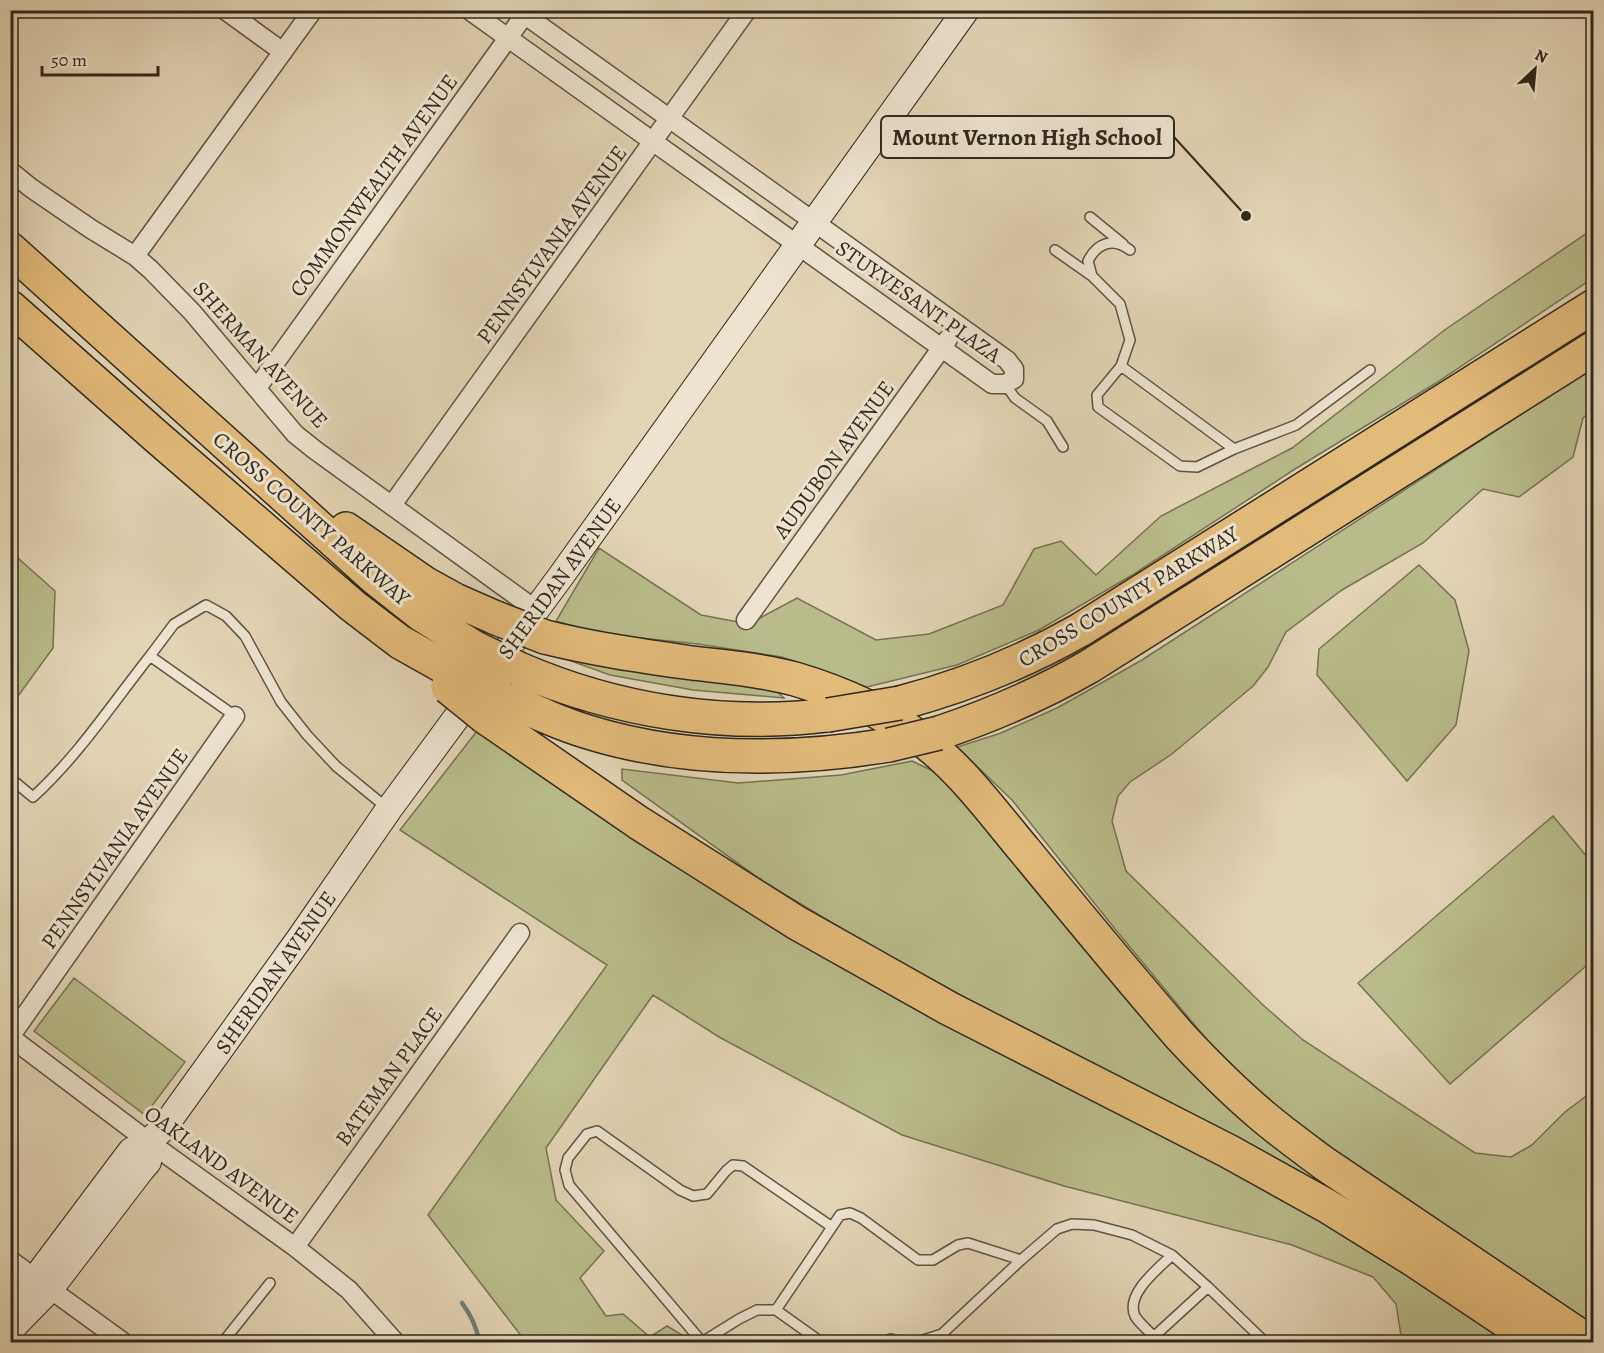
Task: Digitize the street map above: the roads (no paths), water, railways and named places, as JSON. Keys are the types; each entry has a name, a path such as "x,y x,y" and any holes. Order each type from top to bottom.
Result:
{"highway":[{"name":"CROSS COUNTY PARKWAY","path":"10,249 375,578 431,620 460,669 492,706 539,714 586,731 646,746 717,754 775,756 826,753 889,745 939,732 1021,702 1090,666 1593,348"},
{"name":"CROSS COUNTY PARKWAY","path":"10,307 216,489 374,624 400,642 460,669 519,669 549,682 604,698 658,710 717,718 775,719 828,715 900,704 1014,665 1080,630 1593,306"},
{"path":"10,326 61,352"},
{"path":"265,478 349,531 426,584 496,618 541,623 578,645 783,676 852,701 880,713 903,727 943,758 981,798 1180,1036 1248,1104 1332,1169 1588,1342"},
{"path":"492,706 639,823 824,939 948,1008 1228,1151 1310,1196 1414,1260 1537,1342"}],"street":[{"path":"225,10 283,52"},
{"path":"135,256 314,10"},
{"name":"STUYVESANT PLAZA","path":"469,10 992,384 1005,384 1014,379 1014,369 1007,360 523,12"},
{"name":"PENNSYLVANIA AVENUE","path":"392,505 747,10"},
{"name":"SHERIDAN AVENUE","path":"10,1330 131,1151 149,1142 165,1126 389,809 541,623 797,245 966,10"},
{"name":"COMMONWEALTH AVENUE","path":"257,388 508,38 523,12"},
{"name":"SHERMAN AVENUE","path":"10,171 31,189 135,256 165,283 295,434 392,505 541,623"},
{"name":"AUDUBON AVENUE","path":"746,620 958,326"},
{"name":"PENNSYLVANIA AVENUE","path":"11,1037 236,716"},
{"name":"BATEMAN PLACE","path":"295,1247 520,933"},
{"name":"OAKLAND AVENUE","path":"11,1037 149,1142 295,1247 349,1290 395,1342"},
{"path":"10,1260 123,1342"},
{"name":"SHERIDAN AVENUE","path":"10,1303 42,1284"}],"lane":[{"path":"1360,10 1365,12 1376,10"},
{"path":"1090,217 1126,247 1105,243 1094,250 1088,261 1092,276"},
{"path":"1055,250 1092,276 1120,304 1130,340 1121,366 1096,395 1098,407 1180,466 1197,467 1234,449 1296,425 1370,370"},
{"path":"1121,366 1234,449"},
{"path":"1005,384 1015,398 1047,421 1063,447"},
{"path":"10,778 33,797 71,758 174,624 206,605 226,616 245,636 281,702 307,735 336,766 389,809"},
{"path":"150,656 236,716"},
{"path":"821,1342 776,1310 757,1310 702,1342 569,1185 565,1170 568,1158 587,1134 597,1131 680,1190 693,1196 707,1194 733,1165 743,1166 832,1227"},
{"path":"776,1310 840,1215 850,1213 861,1218 918,1260 933,1260 958,1245 968,1243 1021,1260"},
{"path":"916,1342 942,1334 1057,1229 1072,1224 1094,1225 1132,1235 1172,1255 1265,1342"},
{"path":"1172,1255 1138,1290 1132,1303 1135,1317 1151,1340 1208,1287"},
{"path":"224,1342 270,1283"},
{"path":"882,1342 891,1339 900,1342"}],"waterway":[{"path":"462,1303 473,1321 479,1340"}],"place":[{"name":"Mount Vernon High School","path":"1246,216"}]}
